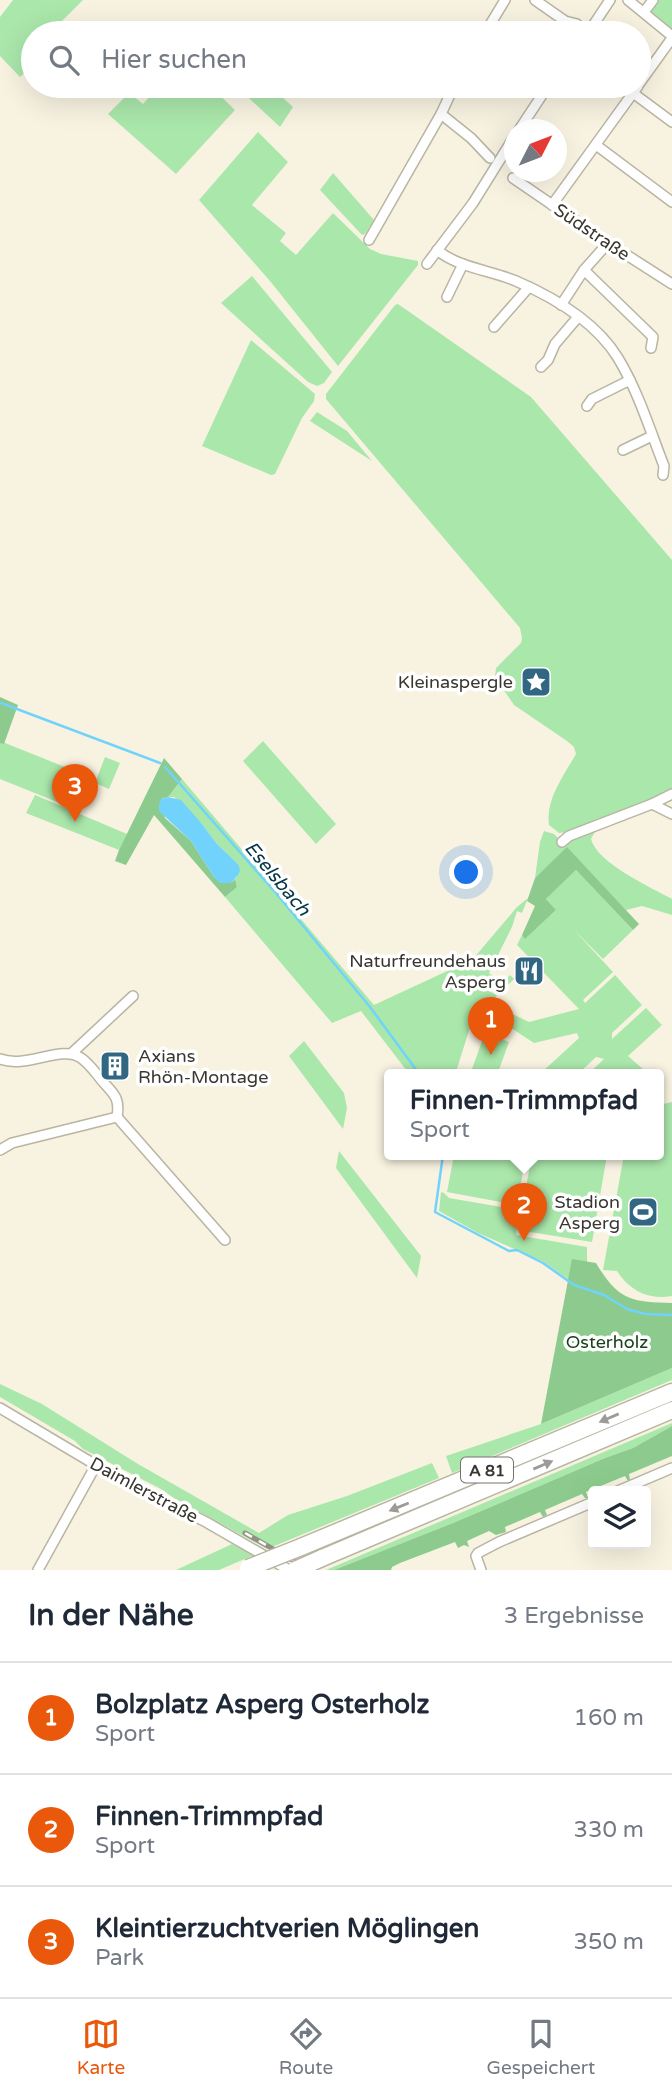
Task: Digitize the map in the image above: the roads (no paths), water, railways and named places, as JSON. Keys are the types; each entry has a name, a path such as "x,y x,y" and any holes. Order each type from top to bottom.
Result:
{"highway":[{"name":"A 81","path":"246,1569 672,1392"},
{"name":"A 81","path":"295,1570 672,1410"}],"street":[{"path":"492,21 505,0"},
{"path":"535,0 565,21"},
{"path":"596,21 610,0"},
{"path":"628,0 672,37 651,67"},
{"path":"643,12 653,0"},
{"path":"369,240 448,98"},
{"path":"526,119 540,98"},
{"path":"552,205 629,98"},
{"path":"647,98 672,122"},
{"path":"441,114 471,138 490,158"},
{"path":"596,145 672,202"},
{"path":"427,264 473,204 504,153"},
{"name":"Südstraße","path":"519,182 672,284"},
{"path":"561,305 584,270 607,243"},
{"path":"437,250 449,259 502,275 529,287 578,317 604,340 617,356 630,380 664,466 663,475"},
{"path":"447,298 463,264"},
{"path":"584,270 653,337 651,348"},
{"path":"494,327 529,287"},
{"path":"541,367 548,360 555,344 578,317"},
{"path":"587,406 592,399 630,380"},
{"path":"623,450 652,436"},
{"path":"562,842 569,836 672,794"},
{"path":"652,804 672,814"},
{"path":"0,1059 19,1063 72,1053 133,996"},
{"path":"72,1053 82,1058 116,1097 119,1105 117,1116"},
{"path":"0,1150 12,1143 117,1116"},
{"path":"117,1116 225,1241"},
{"name":"Daimlerstraße","path":"0,1408 96,1465 206,1522 289,1570"},
{"path":"38,1570 96,1465"},
{"path":"630,1486 672,1468"},
{"path":"481,1570 476,1556 478,1553 588,1504"}],"water":[{"path":"168,797 181,800 217,844 238,864 240,870 231,883 220,883 214,877 191,841 159,811 161,799"}],"waterway":[{"name":"Eselsbach","path":"1,703 160,763"},
{"name":"Eselsbach","path":"165,767 276,893 370,1007"},
{"name":"Eselsbach","path":"370,1007 416,1069"},
{"name":"Eselsbach","path":"442,1160 435,1212 509,1251 517,1250 543,1263 574,1285 604,1295 627,1309 645,1314 672,1315"}],"railway":[{"path":"245,1533 310,1570"}],"place":[{"name":"Kleinaspergle","path":"536,682"},
{"name":"Kleintierzuchtverien Möglingen","path":"75,822"},
{"name":"Naturfreundehaus Asperg","path":"529,971"},
{"name":"Bolzplatz Asperg Osterholz","path":"491,1055"},
{"name":"Axians Rhön-Montage","path":"115,1066"},
{"name":"Stadion Asperg","path":"643,1212"},
{"name":"Finnen-Trimmpfad","path":"524,1241"}],"park label":[{"name":"Osterholz","path":"607,1342"}]}
